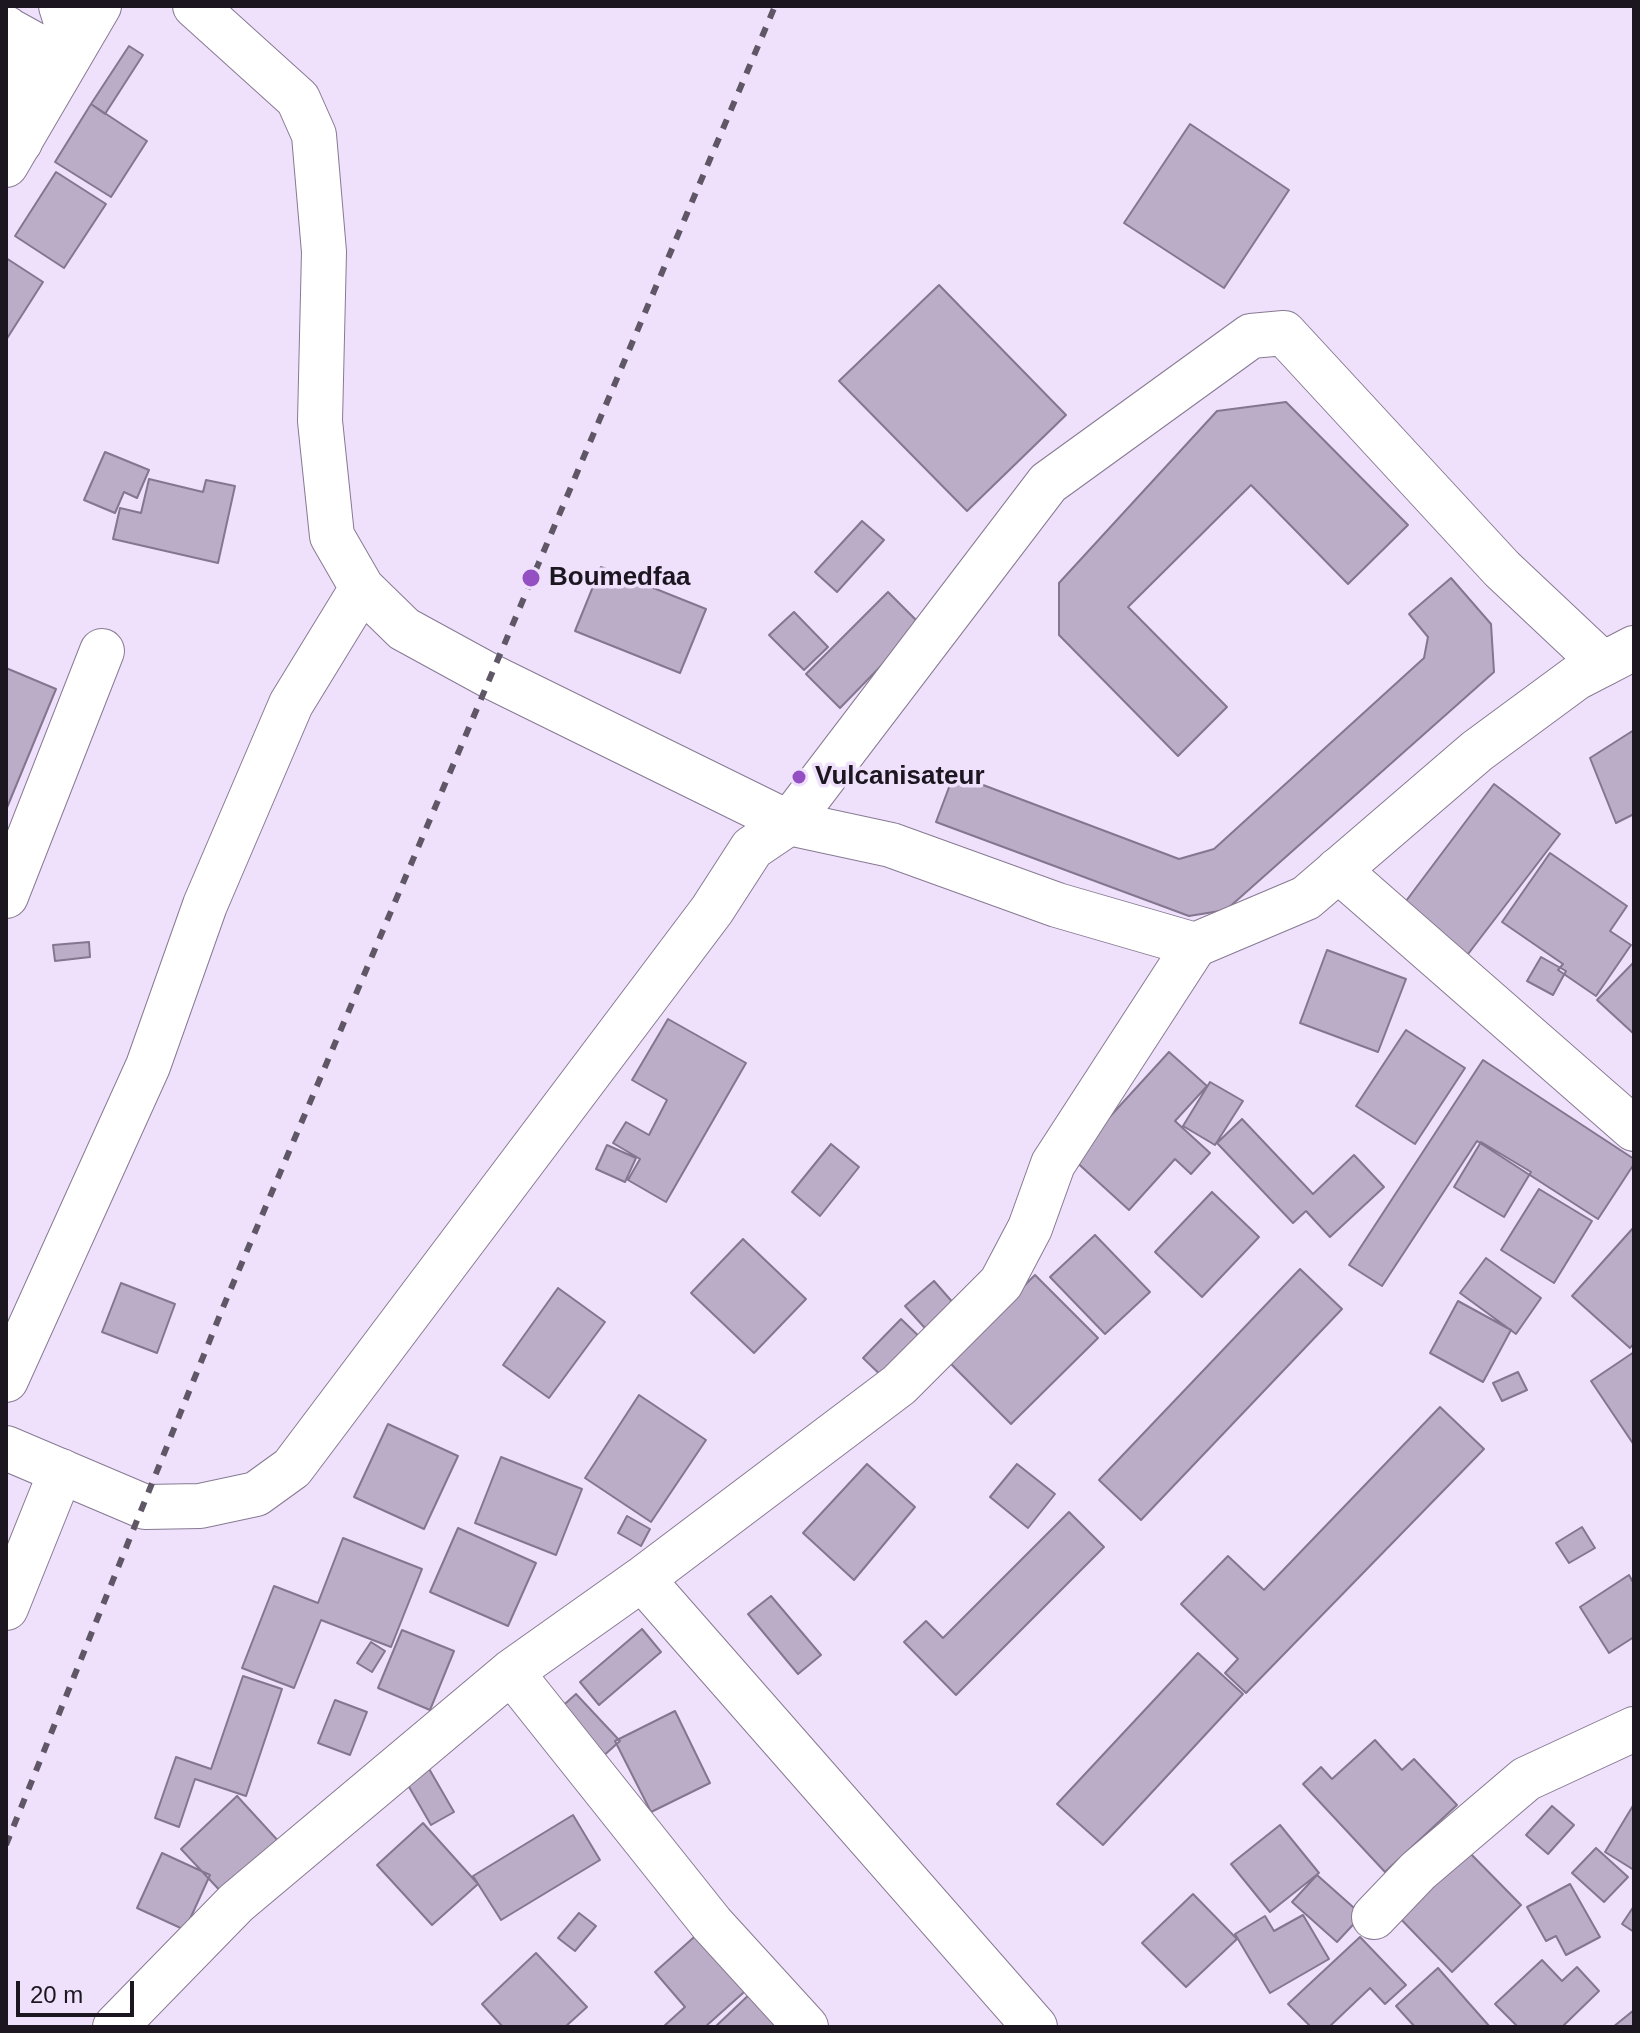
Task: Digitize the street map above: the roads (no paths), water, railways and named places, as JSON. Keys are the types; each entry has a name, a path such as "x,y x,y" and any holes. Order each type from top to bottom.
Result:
{"main road":[{"path":"61,6 74,47"},
{"path":"13,153 99,6"},
{"path":"195,6 298,99 314,135 324,252 320,421 332,536 362,588 404,629 789,823 891,845 1057,905 1195,945"},
{"path":"8,30 39,47 74,47"},
{"path":"8,30 13,153"},
{"path":"6,1448 145,1507 200,1506 256,1494 292,1468 712,910 752,848 789,823 1048,483 1251,336 1284,333 1502,569 1619,656 1576,678 1477,751 1306,898 1195,945 1053,1164 1030,1228 1001,1283 899,1385 642,1579 511,1672 236,1903 115,2027"},
{"path":"6,1380 148,1066 205,905 291,704 362,588"},
{"path":"6,896 102,651"},
{"path":"1338,870 1634,1129"},
{"path":"6,1608 61,1471"},
{"path":"642,1579 1035,2027"},
{"path":"511,1672 712,1924 806,2027"},
{"path":"1374,1917 1418,1871 1526,1779 1634,1729"}],"railway":[{"path":"6,1845 224,1305 775,6"}],"place":[{"name":"Boumedfaa","path":"531,578"},
{"name":"Vulcanisateur","path":"799,777"}]}
